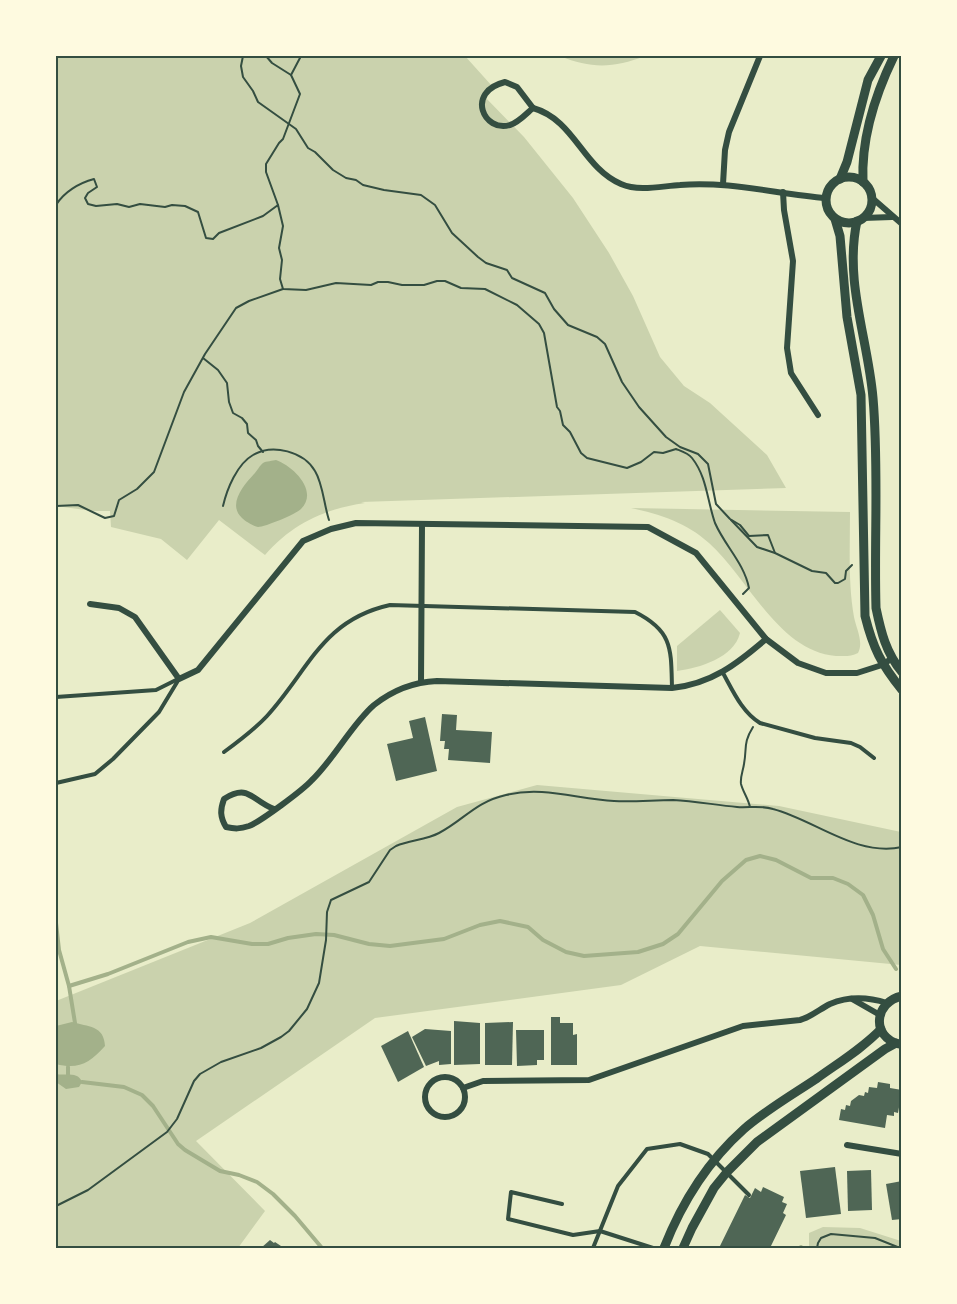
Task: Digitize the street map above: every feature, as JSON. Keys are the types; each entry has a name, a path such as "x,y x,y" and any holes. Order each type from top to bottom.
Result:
{"street":[{"path":"723,184 725,150 729,132 760,56"},
{"path":"880,56 868,80 847,162 840,179 828,189 826,198 840,236 847,317 861,394 865,616 871,640 882,664 902,690"},
{"path":"894,56 880,83 864,146 863,182 871,197 902,224"},
{"path":"533,108 512,125 499,126 488,120 482,108 484,95 492,86 505,82 517,87 533,108 546,112 559,121 605,175 623,185 648,188 682,184 723,184 826,198"},
{"path":"840,179 856,178 863,182"},
{"path":"783,192 784,210 794,261 787,348 791,373 818,415"},
{"path":"871,197 871,205 860,220 853,241 854,274 861,332 871,377 875,422 876,608 881,634 891,659 902,672"},
{"path":"835,219 850,223 892,217"},
{"path":"90,604 119,608 135,617 179,679 198,670 303,541 331,529 356,523 648,527 696,553 766,639 798,663 826,673 856,673 891,659"},
{"path":"421,682 422,525"},
{"path":"274,809 241,791 224,799 221,809 226,827 236,830 251,826 312,781 372,706 396,690 421,682 672,688 688,686 723,673 766,639"},
{"path":"899,1044 890,1040 881,1029 880,1015 887,1003 893,998 902,996"},
{"path":"463,1088 483,1081 589,1080 742,1026 807,1018 842,1000 861,997 887,1003"},
{"path":"852,999 880,1015"},
{"path":"664,1248 675,1220 699,1179 714,1159 746,1128 856,1051 881,1029"},
{"path":"683,1248 714,1188 757,1142 885,1049 899,1044"},
{"path":"451,1077 463,1088 464,1105 452,1116 435,1115 425,1101 428,1085 434,1079 451,1077"},
{"path":"847,1145 902,1154"}],"lane":[{"path":"224,752 267,716 335,631 351,619 371,609 390,605 635,612 655,624 669,644 672,656 672,688"},
{"path":"723,673 740,703 757,721 770,727 815,738 851,743 874,758"},
{"path":"56,697 156,690 179,679"},
{"path":"56,783 95,774 159,712 179,679"},
{"path":"593,1248 618,1186 646,1149 680,1144 708,1154 749,1195"},
{"path":"562,1204 511,1192 508,1219 573,1235 600,1231 653,1248"}],"path":[{"path":"243,56 241,66 243,77 258,102 288,123 301,135 308,148 333,170 346,178 384,190 421,195 435,205 452,233 478,257 486,263 507,270 512,278 545,293 554,309 568,325 597,337 605,344 622,382 639,407 666,437 680,447 702,457 708,464 716,504 757,547 812,571 825,573 834,583 845,579 846,572 852,565"},
{"path":"266,56 272,63 291,75 300,94 283,139 266,164 266,172 283,226 279,248 282,260 280,279 283,290"},
{"path":"291,75 301,56"},
{"path":"56,204 60,197 73,188 84,181 94,179 97,187 87,193 85,198 88,204 96,206 117,204 129,207 140,204 165,207 185,206 198,212 206,238 213,239 219,233 263,216 278,205"},
{"path":"56,506 78,505 105,518 114,516 119,500 137,489 154,472 184,392 236,308 249,301 283,290 306,290 336,283 370,285 388,282 402,285 424,285 437,280 445,281 461,288 484,289 517,304 539,324 548,349 549,368 563,425 570,432 581,453 587,458 627,468 641,462 654,452 663,453 676,449 690,455 703,476 715,521 722,537 746,576 749,588 737,601"},
{"path":"203,358 218,370 227,383 233,413 242,418 248,433 256,440 263,452"},
{"path":"224,506 231,484 241,467 253,455 276,450 292,452 314,469 319,480 331,529"},
{"path":"730,519 737,522 749,536 768,535 775,553"},
{"path":"750,807 742,787 741,777 745,742 757,721"},
{"path":"56,1206 88,1190 166,1132 173,1125 194,1081 200,1074 221,1062 281,1037 307,1009 319,983 326,940 327,912 331,900 369,882 390,850 405,842 438,834 470,810 499,796 540,791 613,801 693,801 771,808 828,833 858,843 884,850 902,847"},
{"path":"817,1248 821,1238 831,1234 875,1238 900,1248"}],"shaded area":[{"path":"56,56 465,56 492,86 484,96 524,137 573,198 609,253 633,296 660,357 684,386 710,403 767,455 786,488 361,502 365,503 336,509 310,520 286,535 265,555 219,520 187,560 161,539 111,527 110,511 56,506"},
{"path":"560,56 645,56 613,65 592,65"},
{"path":"276,460 290,468 302,480 307,495 306,502 293,514 258,527 242,518 236,507 237,501 242,489 262,464"},
{"path":"631,508 850,512 850,578 854,617 860,640 858,653 850,656 836,656 816,651 798,642 781,628 723,558 701,536 673,520"},
{"path":"720,610 740,633 736,642 731,649 714,660 677,671 677,646"},
{"path":"537,785 779,806 901,832 901,965 700,946 621,985 375,1018 196,1141 265,1211 238,1248 56,1248 56,1001 250,923 457,807"},
{"path":"72,1022 98,1030 102,1034 105,1046 83,1064 64,1066 56,1064 56,1026"},
{"path":"56,1074 78,1076 82,1082 79,1087 66,1089 56,1082"},
{"path":"823,1227 860,1228 901,1241 901,1248 809,1248 809,1233"}],"building":[{"path":"442,714 457,715 456,730 492,732 490,763 448,760 449,749 444,749 445,741 440,741"},
{"path":"425,717 437,771 396,781 387,744 413,738 409,721"},
{"path":"551,1017 560,1017 560,1023 573,1023 573,1035 577,1034 577,1065 551,1065"},
{"path":"454,1021 480,1023 480,1064 454,1065"},
{"path":"513,1022 512,1065 485,1065 485,1023"},
{"path":"425,1029 451,1031 451,1064 439,1065 439,1061 426,1066 412,1037"},
{"path":"516,1030 544,1030 544,1060 537,1060 537,1065 517,1066"},
{"path":"408,1031 424,1067 398,1082 381,1046"},
{"path":"878,1082 890,1084 890,1088 902,1090 898,1113 894,1112 894,1116 887,1115 885,1128 839,1120 841,1109 845,1110 846,1105 850,1106 851,1101 859,1095 864,1096 865,1092 868,1093 869,1087 877,1088"},
{"path":"835,1167 841,1214 806,1218 800,1171"},
{"path":"871,1170 872,1210 848,1211 847,1171"},
{"path":"902,1181 902,1219 892,1220 886,1184"},
{"path":"763,1187 784,1197 782,1202 787,1204 783,1213 786,1215 770,1248 719,1248 745,1195 750,1198 755,1188 761,1192"},
{"path":"270,1240 275,1242 284,1248 261,1248"}],"waterway":[{"path":"69,986 108,974 188,942 211,937 252,944 268,944 316,934 334,935 369,944 390,946 444,939 480,925 500,921 528,927 543,940 566,952 584,956 638,952 663,944 678,934 722,881 746,860 760,856 776,860 811,878 833,878 848,884 863,895 873,915 883,949 896,969"},
{"path":"56,923 59,950 69,986 75,1023"},
{"path":"68,1067 68,1075"},
{"path":"82,1082 124,1087 142,1095 153,1106 178,1144 185,1150 220,1171 257,1182 295,1216 322,1248"}]}
